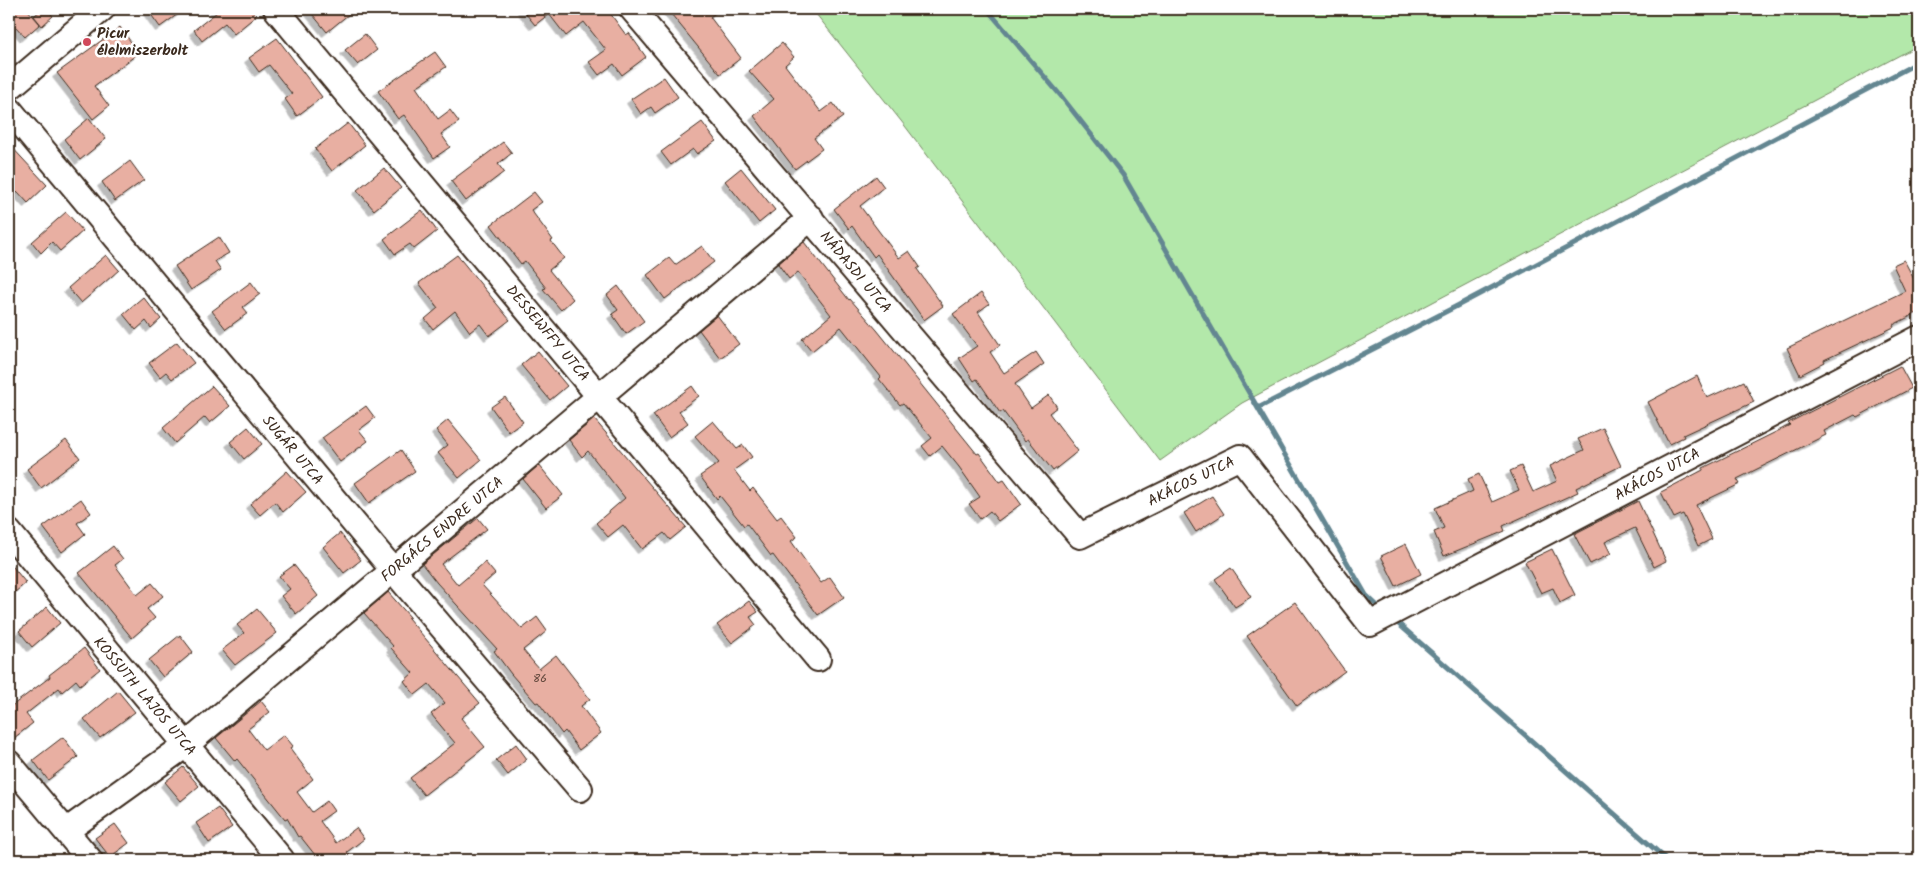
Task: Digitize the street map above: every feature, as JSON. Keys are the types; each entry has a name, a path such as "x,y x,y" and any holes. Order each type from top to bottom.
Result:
{"street":[{"path":"9,88 102,9"},
{"name":"DESSEWFFY UTCA","path":"276,9 818,659"},
{"name":"NÁDASDI UTCA","path":"632,9 1080,536"},
{"name":"SUGÁR UTCA","path":"9,109 393,570 580,789"},
{"name":"FORGÁCS ENDRE UTCA","path":"66,831 186,745 811,218"},
{"name":"AKÁCOS UTCA","path":"1080,536 1240,457 1370,624 1919,338"},
{"name":"KOSSUTH LAJOS UTCA","path":"9,532 282,860"},
{"path":"9,763 90,860"}],"green space":[{"path":"812,9 1919,9 1919,45 1242,403 1160,461 905,126"}],"building":[{"path":"9,9 27,9 40,24 25,37 16,27 9,33"},
{"path":"42,9 47,9 53,16 42,26 34,16"},
{"path":"147,9 185,9 160,27"},
{"path":"214,9 251,9 256,16 234,34 225,23 202,41 194,30 217,12"},
{"path":"308,9 355,9 327,32"},
{"path":"522,9 607,9 626,35 629,33 646,57 622,75 614,64 599,75 589,62 606,50 584,22 566,36 549,14 535,25"},
{"path":"667,9 720,9 710,17 741,58 720,74"},
{"path":"120,27 139,53 94,86 109,106 93,119 57,73"},
{"path":"365,34 377,50 358,65 345,50"},
{"path":"277,38 322,97 297,116 285,99 292,94 269,65 259,72 249,58"},
{"path":"782,43 794,57 785,65 821,112 833,103 843,117 814,138 822,149 795,169 754,116 774,99 749,71"},
{"path":"435,52 446,67 416,87 438,119 450,110 459,122 441,134 450,147 434,158 404,115 398,119 378,91"},
{"path":"664,77 678,97 655,113 651,107 641,114 631,99"},
{"path":"89,118 106,139 80,160 64,139"},
{"path":"702,122 716,141 697,154 693,149 671,165 661,152"},
{"path":"348,123 365,145 332,171 315,149"},
{"path":"503,142 512,153 498,164 504,172 466,201 451,181"},
{"path":"9,144 47,185 28,203 18,192 9,201"},
{"path":"130,161 144,180 115,201 102,182"},
{"path":"384,168 401,188 374,210 357,190"},
{"path":"741,168 775,210 759,223 725,181"},
{"path":"876,176 884,187 860,206 899,258 909,251 920,267 917,269 943,306 924,320 877,254 874,257 852,226 849,229 834,209"},
{"path":"534,192 542,202 531,210 564,258 549,270 573,299 561,310 543,289 546,288 525,261 521,264 491,225"},
{"path":"422,210 437,231 414,249 410,244 395,254 384,239"},
{"path":"66,212 83,231 60,251 52,242 41,253 32,242"},
{"path":"219,237 229,253 215,261 221,270 191,290 175,266"},
{"path":"804,242 849,300 877,330 977,454 979,453 1000,482 1004,480 1021,504 998,521 990,511 980,519 969,504 980,497 959,467 942,446 930,456 922,446 932,438 903,403 900,405 879,379 881,377 841,327 812,351 802,339 831,315 798,272 789,279 778,264"},
{"path":"702,246 714,262 665,299 647,275 669,258 675,265"},
{"path":"106,255 119,270 81,303 68,288"},
{"path":"457,255 510,320 489,336 480,324 470,332 455,311 433,329 425,319 438,308 419,283"},
{"path":"1904,260 1917,285 1919,284 1919,318 1917,313 1893,325 1894,327 1824,360 1825,362 1800,375 1787,348 1905,291 1893,265"},
{"path":"251,282 260,294 243,307 248,313 226,329 212,311"},
{"path":"618,286 644,321 626,334 612,314 618,310 607,295"},
{"path":"981,293 989,304 978,312 1000,345 990,352 1004,373 1036,352 1044,364 1015,384 1031,408 1049,395 1057,407 1049,413 1078,451 1053,471 1028,439 1025,441 1003,411 1000,413 977,379 974,381 959,358 977,346 953,314"},
{"path":"143,297 161,319 151,328 146,321 136,330 123,314"},
{"path":"717,315 739,344 720,358 699,330"},
{"path":"177,342 194,363 172,379 166,372 160,377 149,363"},
{"path":"538,351 567,386 550,400 521,365"},
{"path":"1900,366 1912,388 1857,417 1855,415 1824,431 1826,435 1737,479 1740,484 1696,505 1712,539 1698,546 1683,514 1674,518 1661,492 1703,470 1703,468 1790,425 1788,423"},
{"path":"1697,376 1707,398 1744,381 1754,402 1683,435 1684,437 1669,444 1648,402"},
{"path":"212,386 230,406 210,423 205,417 175,443 163,428"},
{"path":"692,386 699,396 679,411 688,423 669,437 653,415"},
{"path":"505,397 523,422 509,432 491,407"},
{"path":"366,406 375,418 359,430 368,441 340,462 322,438"},
{"path":"594,419 686,527 670,540 664,533 642,549 623,525 608,537 596,523 625,498 588,451 582,457 569,440"},
{"path":"448,420 481,460 459,478 438,453 448,445 436,430"},
{"path":"713,421 737,449 743,445 752,457 734,470 750,491 753,488 777,519 781,516 797,537 791,541 821,583 830,577 844,597 818,615 747,524 744,526 720,496 717,499 700,476 719,463 695,436"},
{"path":"248,427 262,444 244,459 230,442"},
{"path":"1603,428 1621,466 1576,488 1578,492 1503,526 1505,531 1444,556 1434,532 1444,528 1435,508 1473,491 1468,479 1479,474 1492,502 1519,490 1510,471 1521,466 1533,492 1557,481 1550,466 1584,450 1578,439"},
{"path":"66,440 80,458 41,488 27,469"},
{"path":"401,450 415,471 369,503 355,483"},
{"path":"539,465 563,495 546,508 523,479"},
{"path":"287,471 306,492 283,512 275,502 260,515 250,504"},
{"path":"1212,496 1224,514 1196,532 1184,513"},
{"path":"81,499 91,513 77,523 85,534 62,552 43,527"},
{"path":"1638,501 1666,561 1654,567 1635,528 1605,542 1611,554 1590,564 1574,534"},
{"path":"478,518 487,529 441,564 458,585 485,562 495,574 482,585 522,629 537,617 547,631 523,650 539,669 556,655 590,699 581,706 601,733 579,750 565,731 562,734 538,702 536,703 511,674 494,651 497,649 422,564"},
{"path":"340,533 361,560 344,573 323,547"},
{"path":"1406,544 1421,574 1396,586 1381,556"},
{"path":"113,546 123,559 115,565 137,595 152,583 163,596 147,609 155,618 132,638 79,573"},
{"path":"1552,549 1575,595 1560,603 1553,588 1541,593 1525,562"},
{"path":"9,562 26,583 9,597"},
{"path":"294,565 318,596 296,614 281,596 290,589 279,576"},
{"path":"1231,568 1251,597 1235,607 1215,579"},
{"path":"388,592 480,703 461,718 485,747 424,795 410,778 455,743 431,714 445,703 429,684 415,695 404,681 413,673 391,648 393,646 364,613"},
{"path":"749,601 758,612 750,617 756,625 732,643 717,625"},
{"path":"1295,602 1345,671 1297,706 1247,636"},
{"path":"47,607 60,623 32,647 19,631"},
{"path":"257,609 277,633 235,665 222,650 244,633 237,625"},
{"path":"180,635 193,652 163,677 149,660"},
{"path":"84,648 100,669 80,685 76,680 62,692 59,688 26,714 33,723 9,742 9,708"},
{"path":"118,691 135,712 100,738 84,719"},
{"path":"261,701 270,712 248,729 264,750 284,735 293,746 290,748 313,779 297,792 312,812 327,801 334,811 320,821 336,843 356,828 364,839 347,852 354,860 319,860 300,836 298,837 287,818 285,819 237,759 235,761 216,738"},
{"path":"63,737 78,757 48,780 33,760"},
{"path":"516,744 527,759 508,775 496,760"},
{"path":"183,767 199,786 181,801 165,782"},
{"path":"218,808 232,827 209,843 196,823"},
{"path":"115,824 129,843 110,857 95,838"}],"waterway":[{"path":"987,9 1061,96 1123,175 1366,595 1382,610"},
{"path":"1258,408 1455,307 1919,62"},
{"path":"1393,619 1667,860"}],"place":[{"name":"Picur élelmiszerbolt","path":"87,42"}]}
